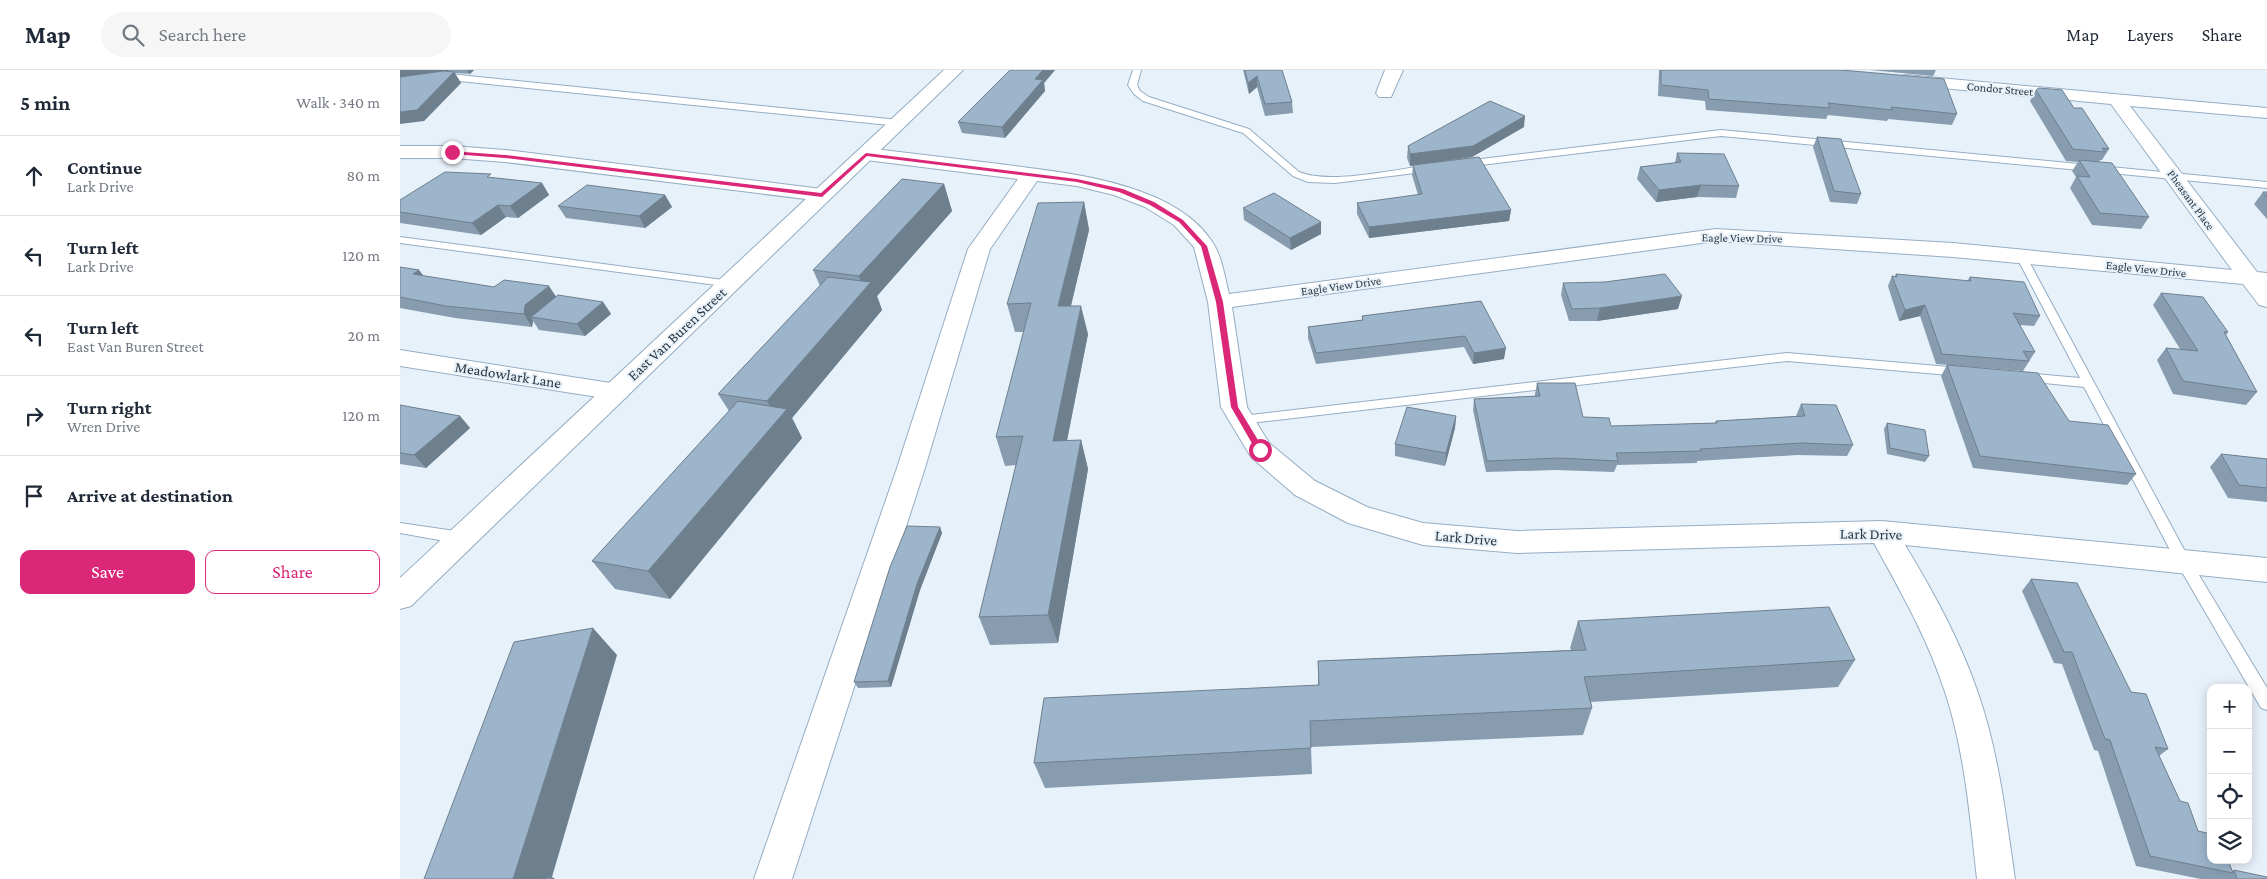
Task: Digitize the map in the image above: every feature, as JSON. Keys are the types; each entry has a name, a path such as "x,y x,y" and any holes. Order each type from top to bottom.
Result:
{"street":[{"name":"East Van Buren Street","path":"400,597 954,70"},
{"path":"1385,93 1394,70"},
{"name":"Condor Street","path":"1890,79 2267,113"},
{"name":"Pheasant Place","path":"2116,100 2232,256 2259,280 2267,300"},
{"path":"400,152 452,152 505,156 822,195"},
{"name":"Lark Drive","path":"866,154 1077,180 1121,191 1152,203 1181,221 1204,246 1220,302 1234,407 1241,420 1260,450 1305,488 1358,515 1424,534 1517,542 1882,532 2267,570"},
{"path":"773,879 910,471 979,249 1031,175"},
{"name":"Eagle View Drive","path":"1220,302 1678,238 1716,235 1953,250 2259,280"},
{"name":"Meadowlark Lane","path":"400,358 616,392"},
{"path":"1882,532 1927,609 1963,696 1984,787 1996,879"}],"lane":[{"path":"1137,70 1132,78 1132,85 1134,91 1141,96 1151,102 1246,131 1296,174 1308,179 1335,180 1721,133 2267,185"},
{"path":"430,80 450,77 899,123"},
{"path":"400,240 731,284"},
{"path":"2021,256 2183,561 2267,703"},
{"path":"1241,420 1787,357 1972,373"},
{"path":"2010,376 2088,383"},
{"path":"400,528 462,538"}],"building":[{"path":"1010,70 1043,70 1035,79 1043,80 1002,127 958,122"},
{"path":"1245,70 1282,70 1292,102 1265,104 1257,76 1248,83"},
{"path":"1661,70 1841,70 1944,79 1957,114 1891,107 1892,110 1828,103 1830,108 1709,99 1708,90 1661,85"},
{"path":"443,71 454,72 417,110 400,112 400,77"},
{"path":"2039,88 2062,90 2074,108 2082,108 2109,149 2102,148 2105,152 2073,149 2036,90"},
{"path":"1490,101 1525,116 1473,146 1410,154 1408,146"},
{"path":"1817,137 1841,139 1861,194 1834,191"},
{"path":"1677,153 1724,154 1739,186 1701,185 1659,190 1640,167 1681,162"},
{"path":"1479,157 1511,210 1369,227 1357,203 1422,194 1413,165"},
{"path":"2079,160 2112,163 2149,217 2100,213 2077,176 2090,177"},
{"path":"445,172 491,174 487,177 542,183 510,206 498,205 472,223 400,212 400,200"},
{"path":"902,179 944,184 859,276 813,270"},
{"path":"587,185 665,195 639,216 558,206"},
{"path":"1274,193 1321,222 1290,238 1243,208"},
{"path":"1084,202 1058,306 1081,306 1053,441 1081,440 1048,615 979,617 1023,436 996,437 1031,303 1007,304 1038,203"},
{"path":"400,267 419,270 413,274 494,287 504,280 549,286 525,305 524,314 446,306 400,297"},
{"path":"1665,274 1682,296 1600,308 1572,309 1563,283 1605,282"},
{"path":"1896,274 1971,281 1970,277 2024,282 2040,316 2013,313 2035,352 2023,351 2029,361 1942,354 1925,305 1905,310 1892,276 1897,277"},
{"path":"828,277 871,282 767,401 718,394"},
{"path":"2161,293 2203,297 2228,332 2224,332 2257,392 2183,381 2166,348 2198,351"},
{"path":"558,295 603,302 577,324 531,317"},
{"path":"1481,301 1506,348 1474,353 1465,336 1316,353 1308,327 1363,320 1362,316"},
{"path":"1947,365 2038,373 2069,421 2108,425 2136,474 1980,456"},
{"path":"1537,383 1575,383 1583,417 1609,418 1611,426 1717,423 1716,421 1805,416 1801,404 1836,405 1853,445 1802,443 1700,449 1701,451 1616,453 1618,461 1559,458 1487,461 1474,399 1540,396"},
{"path":"738,401 787,409 648,571 592,561"},
{"path":"400,405 460,416 414,455 400,453"},
{"path":"1407,407 1456,416 1446,453 1395,444"},
{"path":"1887,423 1925,430 1929,456 1890,448"},
{"path":"2221,454 2267,459 2267,488 2239,485"},
{"path":"907,526 940,527 917,584 888,681 854,682 890,567"},
{"path":"2031,579 2077,583 2131,692 2146,694 2168,749 2155,747 2180,801 2188,803 2198,831 2207,833 2207,864 2230,864 2233,873 2150,856 2110,740 2105,739 2072,652 2064,652"},
{"path":"1829,607 1855,660 1584,677 1592,708 1310,721 1311,748 1034,763 1044,698 1319,685 1318,661 1586,650 1578,621"},
{"path":"593,628 513,879 424,879 514,642"},
{"path":"2234,870 2267,877 2267,879 2237,879"}],"route":[{"path":"452,152 505,156 822,195 866,154 1077,180 1121,191 1152,203 1181,221 1204,246 1220,302 1234,407 1260,450"}]}
